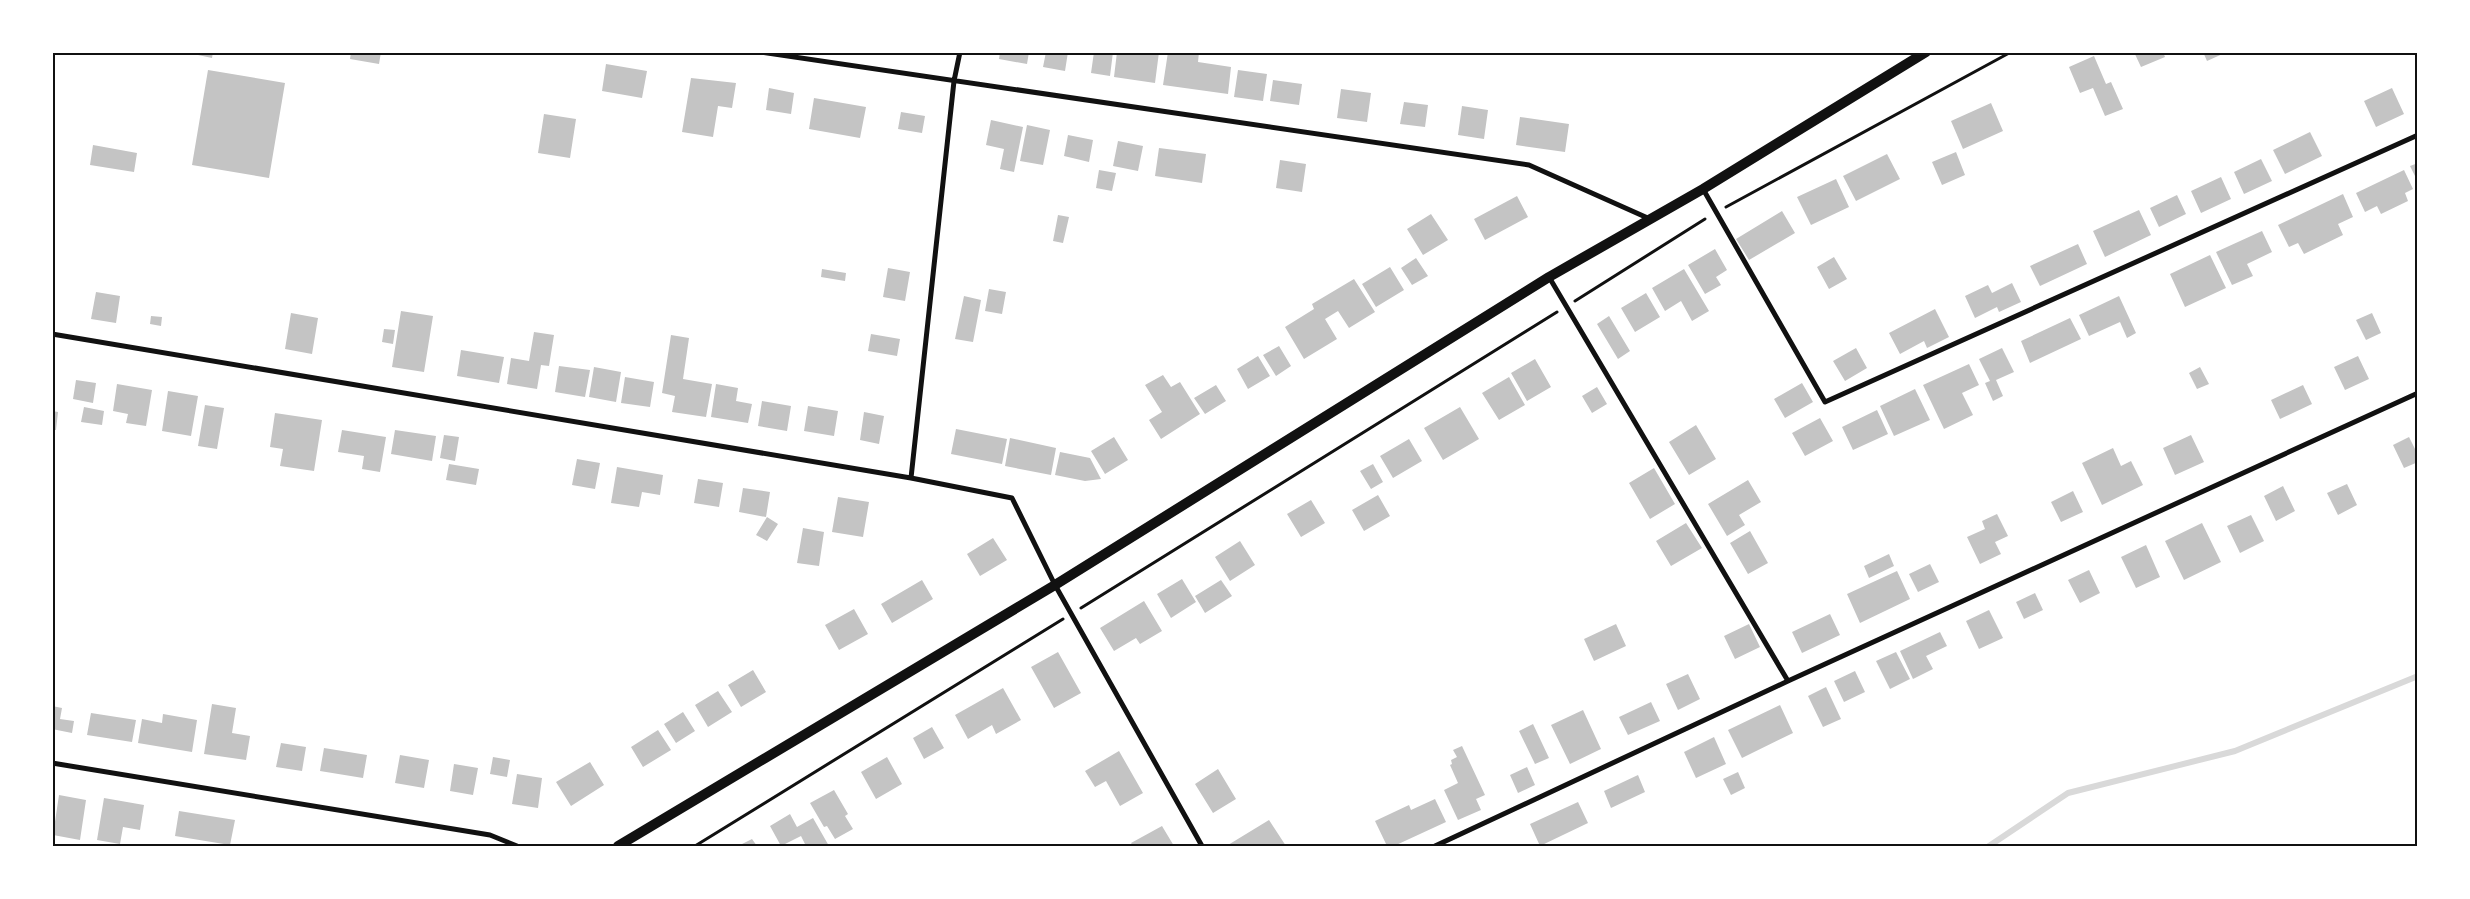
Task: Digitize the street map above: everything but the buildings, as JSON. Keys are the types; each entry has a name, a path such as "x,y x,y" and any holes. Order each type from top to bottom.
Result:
{"main road":[{"path":"618,846 1055,585 1548,277 1703,189 1926,52"}],"street":[{"path":"760,52 1529,165 1650,220"},
{"path":"911,478 954,81 960,52"},
{"path":"1703,189 1825,402 2418,135"},
{"path":"1548,277 1788,680"},
{"path":"52,334 911,478 1012,498 1055,585 1202,846"},
{"path":"1435,846 1788,680 2418,393"},
{"path":"52,763 490,835 517,846"}],"path":[{"path":"695,846 1072,614 1716,212 2011,52"}],"waterway":[{"path":"1989,846 2068,793 2235,751 2418,676"}]}
